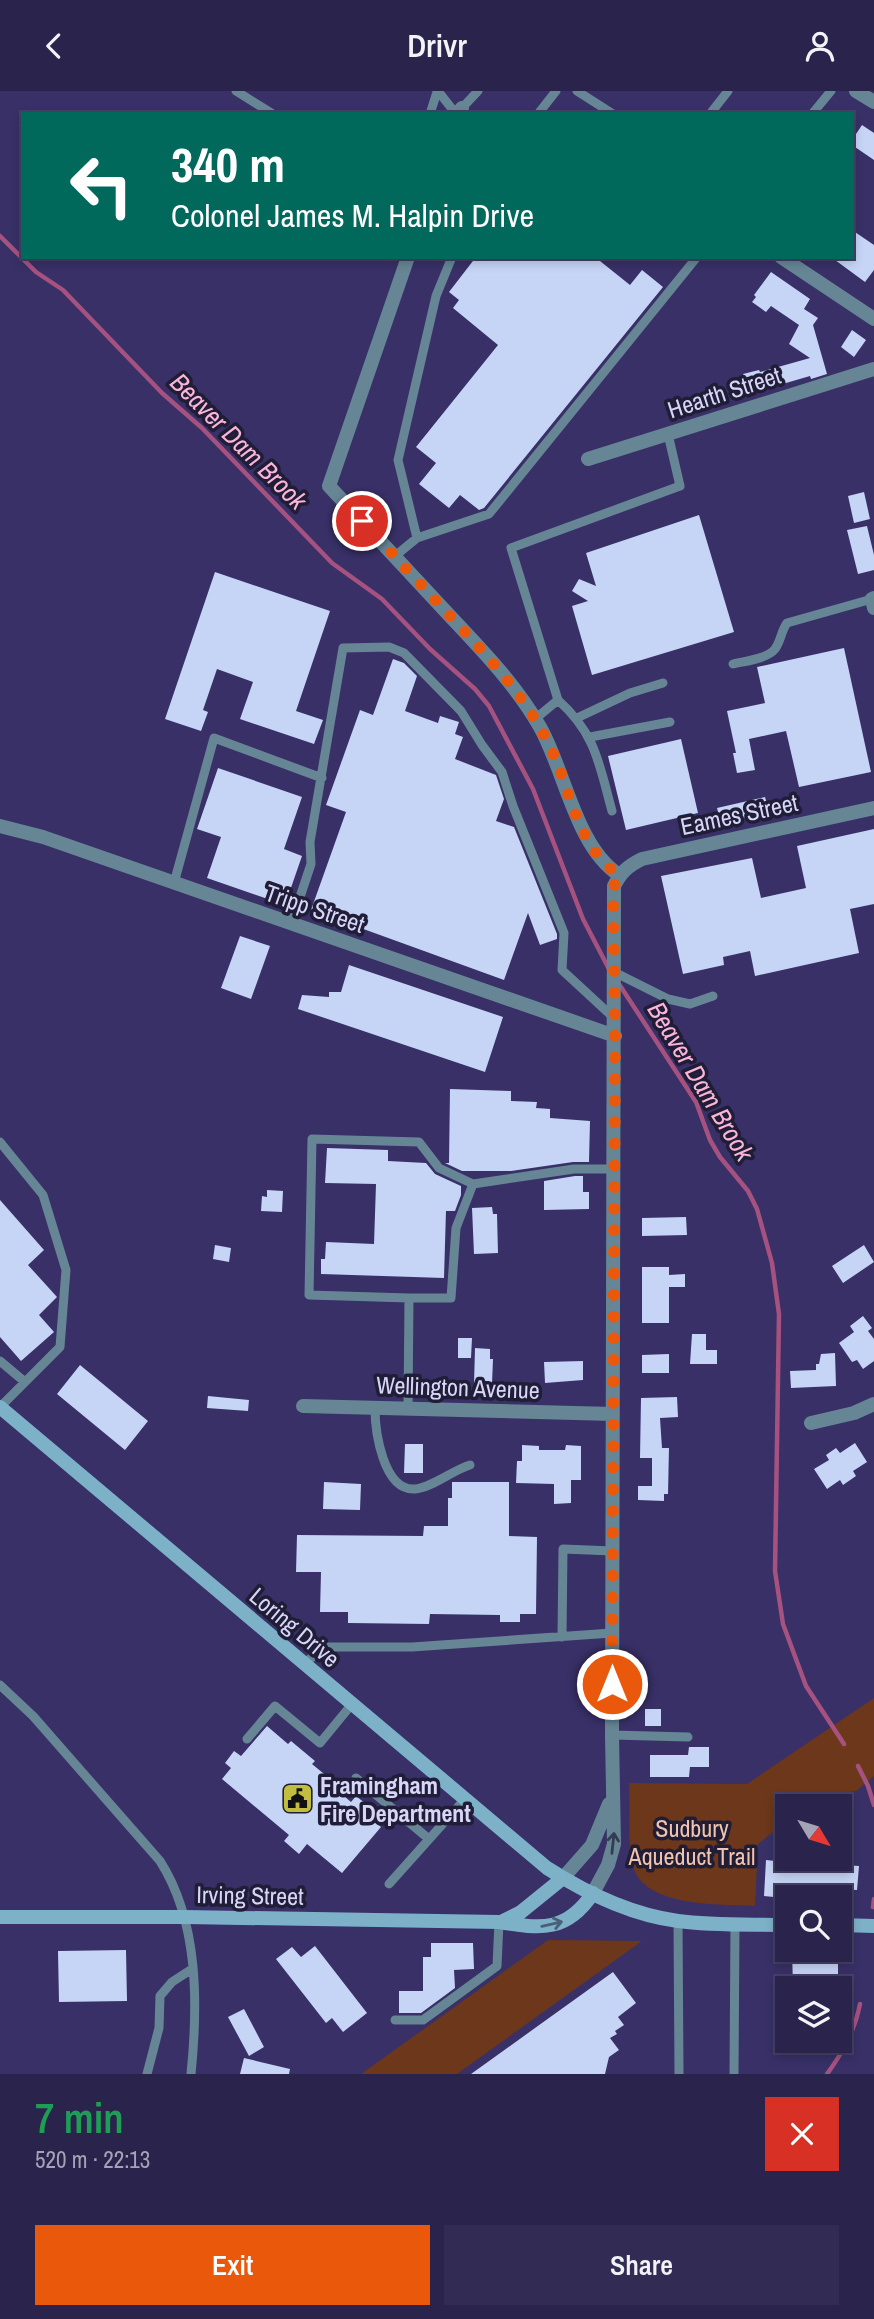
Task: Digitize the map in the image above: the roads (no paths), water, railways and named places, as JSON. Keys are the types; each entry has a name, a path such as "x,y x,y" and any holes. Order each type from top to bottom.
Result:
{"street":[{"path":"856,91 874,101"},
{"path":"407,259 329,485 488,657 535,719 555,759 589,843 602,862 619,875 614,886 613,1850 593,1893"},
{"path":"784,259 874,319"},
{"name":"Hearth Street","path":"588,459 874,369"},
{"name":"Eames Street","path":"619,875 642,859 874,808"},
{"name":"Tripp Street","path":"0,826 43,838 615,1036"},
{"path":"810,1423 855,1413 874,1403"},
{"name":"Wellington Avenue","path":"303,1406 613,1415"},
{"name":"Loring Drive","path":"0,1407 534,1858 563,1878"},
{"path":"612,1789 608,1809 597,1836 581,1860 563,1878 642,1913 678,1921 775,1925"},
{"name":"Irving Street","path":"499,1922 521,1913 563,1878"},
{"name":"Irving Street","path":"0,1917 499,1922 536,1927 557,1924 581,1910 593,1893"},
{"path":"852,1926 874,1926"}],"lane":[{"path":"236,91 270,112"},
{"path":"431,112 437,92 458,112 478,91"},
{"path":"540,112 556,91"},
{"path":"576,91 611,112"},
{"path":"712,112 728,91"},
{"path":"814,112 831,91"},
{"path":"417,538 398,460 436,296 451,259"},
{"path":"394,556 417,538 489,515 695,259"},
{"path":"611,811 598,757 590,737 577,718 558,700 511,548 680,486 668,434"},
{"path":"733,664 766,655 775,649 787,623 873,602"},
{"path":"291,923 311,864 310,842 343,648 388,647 404,653 461,711 502,772 564,933 562,970 614,1011"},
{"path":"577,718 629,693 663,683"},
{"path":"535,719 558,700"},
{"path":"590,737 670,722"},
{"path":"174,883 214,738 322,778"},
{"path":"614,972 668,999 690,1004 713,996"},
{"path":"473,1184 456,1228 451,1298 309,1295 312,1139 419,1142 439,1168 473,1184 574,1169 614,1170"},
{"path":"0,1142 43,1195 66,1271 60,1347 0,1407"},
{"path":"408,1409 409,1298"},
{"path":"0,1361 25,1382"},
{"path":"375,1408 375,1425 380,1448 386,1467 398,1485 414,1489 435,1483 454,1470 470,1465"},
{"path":"562,1637 563,1549 613,1551"},
{"path":"304,1664 324,1647 412,1647 612,1633"},
{"path":"0,1685 33,1716 160,1861 180,1898 195,1987 191,2074"},
{"path":"247,1739 275,1706 320,1743 352,1704"},
{"path":"612,1735 688,1737"},
{"path":"356,1778 429,1839"},
{"path":"389,1884 465,1799"},
{"path":"678,1921 679,2074"},
{"path":"395,2020 423,2020 497,1966 499,1922"},
{"path":"734,2074 735,1924"},
{"path":"147,2074 159,2028 160,1996 172,1982 192,1969"}],"waterway":[{"name":"Beaver Dam Brook","path":"0,236 21,257"},
{"name":"Beaver Dam Brook","path":"23,259 36,272 63,290 162,393 202,428 332,563 382,599 430,649 475,689 489,706 533,789 583,919 610,971"},
{"name":"Beaver Dam Brook","path":"619,984 696,1102 710,1140 720,1157 748,1191 757,1209 772,1263 779,1314 775,1571 783,1624 806,1686 844,1744"},
{"name":"Beaver Dam Brook","path":"858,1766 874,1805"},
{"name":"Beaver Dam Brook","path":"873,1907 874,1899"},
{"name":"Beaver Dam Brook","path":"827,2074 848,2041 860,2004"}],"place":[{"name":"Framingham Fire Department","path":"297,1799"}],"park label":[{"name":"Sudbury Aqueduct Trail","path":"692,1842"}]}
